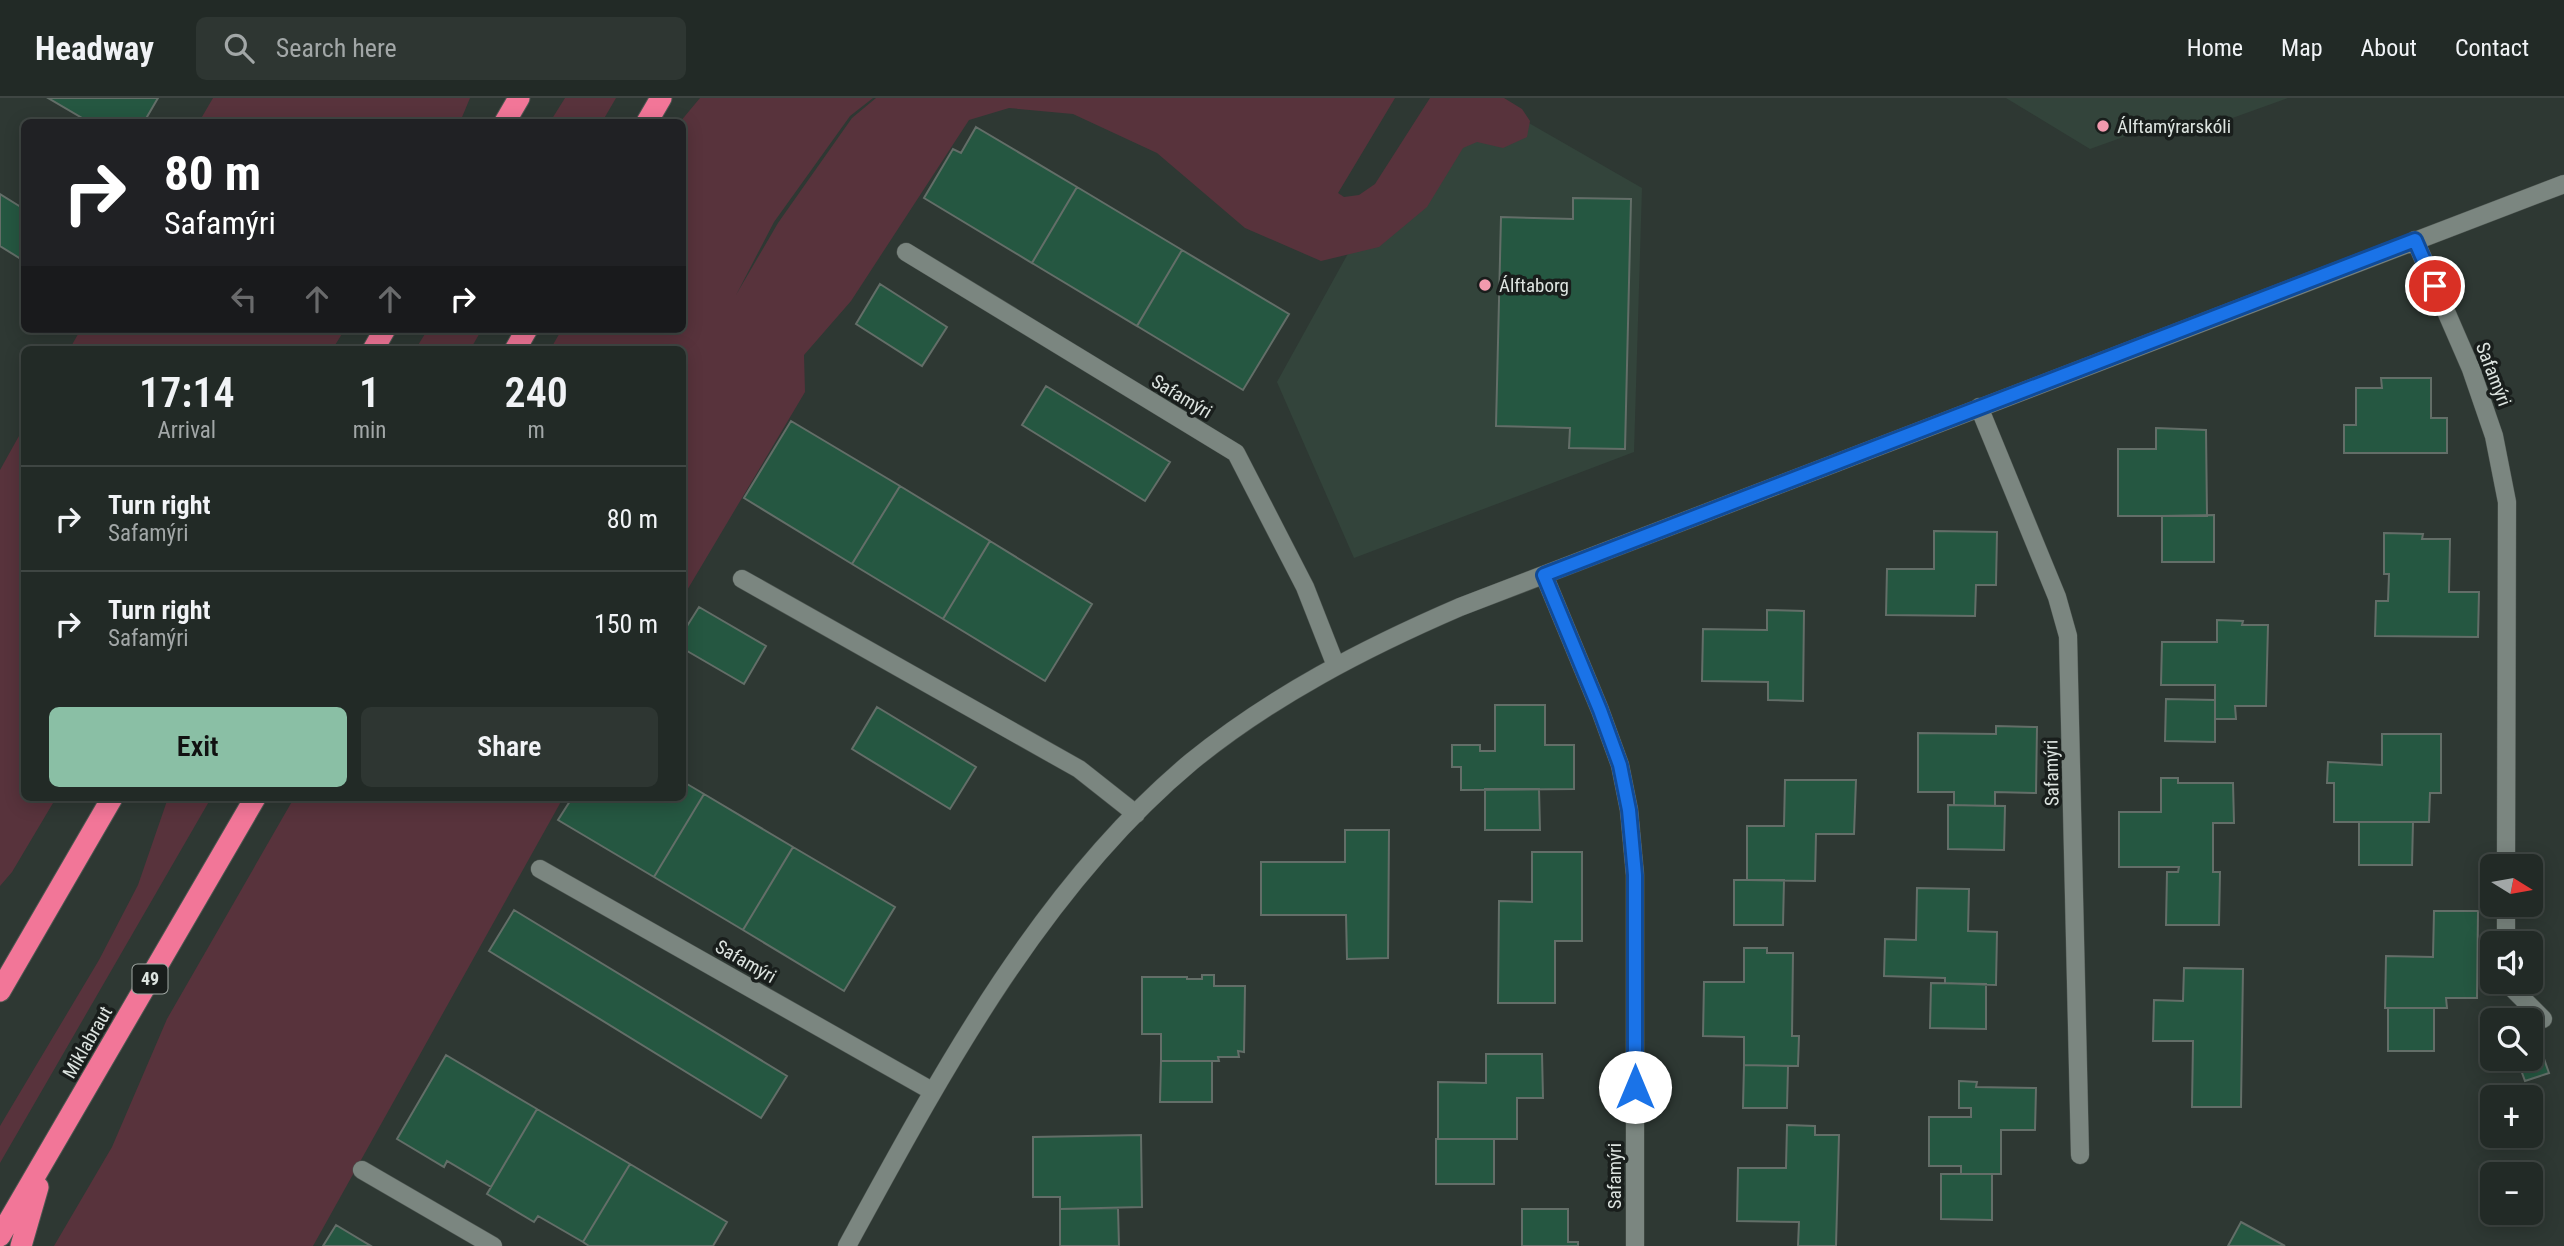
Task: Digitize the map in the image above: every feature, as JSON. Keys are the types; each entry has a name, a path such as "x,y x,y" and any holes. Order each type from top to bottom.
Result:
{"highway":[{"path":"507,119 519,98"},
{"path":"649,119 661,98"},
{"path":"0,991 110,801"},
{"name":"Miklabraut","path":"0,1236 253,801"},
{"path":"21,1246 46,1159"}],"street":[{"path":"847,1246 932,1091 988,1000 1045,919 1136,814 1190,763 1242,724 1336,666 1397,634 1979,407 2564,184"},
{"name":"Safamýri","path":"2415,240 2471,369 2494,436 2507,502 2506,854"},
{"name":"Safamýri","path":"906,252 1236,453 1305,587 1336,666"},
{"name":"Safamýri","path":"1979,407 2057,597 2068,636 2080,1155"},
{"name":"Safamýri","path":"1544,575 1620,765 1629,810 1635,875 1634,1246"},
{"path":"742,579 1079,769 1136,814"},
{"name":"Safamýri","path":"540,869 932,1091"},
{"path":"2518,994 2532,1008"},
{"path":"362,1170 493,1246"}],"shaded area":[{"path":"213,98 470,98 461,119 201,119"},
{"path":"565,98 616,98 604,119 552,119"},
{"path":"700,98 873,98 850,116 774,222 736,295 778,223 852,118 876,98 1395,98 1338,193 1344,197 1359,195 1375,184 1430,98 1504,98 1522,109 1530,121 1527,137 1503,148 1477,142 1463,148 1427,207 1379,247 1321,261 1245,228 1157,153 1073,114 1009,108 969,120 851,301 804,355 805,392 686,592 686,346 552,346 560,333 686,333 686,119 682,119"},
{"name":"Álftaborg","path":"1434,98 1485,98 1642,188 1634,452 1354,558 1277,382"},
{"name":"Álftamýrarskóli","path":"2006,98 2288,98 2185,135 2179,117 2090,149"},
{"path":"79,333 343,333 334,346 71,346"},
{"path":"426,333 480,333 472,346 417,346"},
{"path":"21,432 21,801 54,801 12,872 0,886 0,470"},
{"path":"167,801 209,801 0,1163 0,1126 99,960 138,885"},
{"path":"292,801 561,801 313,1246 54,1246 112,1147 167,1019"}],"building":[{"path":"48,98 158,98 146,119 84,119"},
{"path":"976,127 1077,187 1032,263 924,198 953,149 961,153"},
{"path":"1077,187 1182,250 1137,326 1032,263"},
{"path":"0,194 21,207 21,259 0,246"},
{"path":"1573,198 1631,199 1625,449 1569,448 1570,428 1496,426 1501,217 1573,219"},
{"path":"1182,250 1289,314 1243,390 1137,326"},
{"path":"880,284 947,327 922,366 856,324"},
{"path":"2381,378 2431,378 2431,418 2447,418 2447,453 2344,453 2344,425 2356,425 2356,388 2382,388"},
{"path":"1046,386 1170,462 1145,501 1022,425"},
{"path":"791,421 900,486 852,564 744,498"},
{"path":"2156,428 2206,430 2207,516 2118,516 2118,449 2156,449"},
{"path":"900,486 990,541 943,619 852,564"},
{"path":"2214,515 2214,562 2162,562 2162,516"},
{"path":"1934,531 1997,532 1996,585 1976,585 1975,616 1886,615 1887,569 1934,569"},
{"path":"2384,533 2423,534 2422,539 2450,539 2449,592 2479,592 2478,637 2375,636 2376,601 2388,601 2389,574 2384,574"},
{"path":"990,541 1092,604 1045,681 943,619"},
{"path":"699,607 766,646 744,684 686,650 686,628"},
{"path":"1767,610 1804,611 1803,701 1768,700 1768,682 1702,681 1703,629 1767,630"},
{"path":"2217,620 2243,621 2242,625 2268,625 2266,706 2235,706 2236,719 2215,719 2215,685 2161,685 2162,642 2217,642"},
{"path":"2166,699 2215,700 2215,742 2165,741"},
{"path":"1495,705 1545,705 1545,745 1574,745 1574,789 1461,790 1461,767 1452,767 1452,745 1480,745 1480,751 1495,751"},
{"path":"877,707 976,767 950,809 852,749"},
{"path":"1996,726 2037,727 2036,793 1995,792 1995,806 1954,805 1954,792 1918,792 1918,733 1996,734"},
{"path":"2382,734 2441,734 2441,793 2430,793 2429,822 2334,822 2334,783 2327,783 2328,762 2382,765"},
{"path":"2161,778 2178,778 2178,783 2233,783 2234,823 2213,823 2213,872 2220,872 2219,925 2166,925 2167,872 2178,872 2179,867 2119,867 2119,812 2161,812"},
{"path":"1785,780 1856,780 1854,834 1816,834 1815,881 1747,880 1747,826 1784,826"},
{"path":"686,783 704,794 654,877 558,820 570,801 686,801"},
{"path":"1485,789 1539,789 1540,830 1485,830"},
{"path":"704,794 793,847 743,930 654,877"},
{"path":"1948,805 2005,806 2004,850 1948,849"},
{"path":"2359,822 2413,822 2412,865 2359,865"},
{"path":"1345,830 1389,830 1388,958 1347,959 1346,915 1261,915 1261,862 1345,862"},
{"path":"793,847 895,907 844,991 743,930"},
{"path":"1532,852 1582,852 1582,941 1555,941 1555,1003 1498,1003 1499,901 1532,902"},
{"path":"1734,880 1784,880 1783,925 1734,925"},
{"path":"1917,888 1969,889 1968,931 1997,932 1996,985 1945,983 1945,978 1884,976 1885,939 1916,940"},
{"path":"514,910 787,1076 761,1118 489,951"},
{"path":"2434,911 2478,911 2477,998 2446,998 2447,1008 2385,1008 2386,956 2433,957"},
{"path":"1744,948 1767,948 1767,953 1793,953 1792,1036 1799,1036 1798,1066 1744,1065 1744,1037 1703,1036 1704,982 1744,982"},
{"path":"2184,968 2243,969 2241,1107 2192,1107 2193,1041 2153,1041 2154,1000 2183,1001"},
{"path":"1202,975 1214,975 1214,986 1245,986 1244,1052 1238,1051 1239,1057 1218,1057 1219,1061 1161,1061 1161,1034 1142,1034 1142,977 1202,979"},
{"path":"1931,983 1986,984 1986,1029 1930,1028"},
{"path":"2388,1008 2434,1008 2434,1051 2388,1051"},
{"path":"1486,1054 1542,1054 1543,1098 1517,1098 1517,1139 1438,1139 1438,1082 1486,1083"},
{"path":"446,1055 537,1109 491,1187 447,1161 444,1167 397,1139"},
{"path":"2543,1056 2549,1073 2525,1081 2521,1071 2543,1071"},
{"path":"1161,1061 1212,1061 1212,1102 1160,1102"},
{"path":"1744,1065 1788,1066 1787,1108 1743,1108"},
{"path":"1959,1081 1977,1082 1976,1087 2036,1088 2035,1130 2001,1130 2001,1174 1961,1174 1961,1166 1929,1166 1929,1117 1971,1117 1971,1108 1959,1108"},
{"path":"537,1109 630,1164 583,1242 538,1216 534,1222 487,1194"},
{"path":"1787,1125 1815,1126 1815,1135 1839,1135 1836,1246 1798,1246 1799,1222 1737,1221 1738,1168 1786,1168"},
{"path":"1141,1135 1142,1207 1060,1209 1060,1197 1033,1197 1033,1137"},
{"path":"1436,1139 1494,1139 1494,1184 1436,1184"},
{"path":"630,1164 727,1222 713,1246 589,1246 583,1242"},
{"path":"1941,1174 1992,1174 1992,1220 1941,1219"},
{"path":"1118,1208 1119,1246 1060,1246 1060,1209"},
{"path":"1522,1209 1568,1209 1568,1242 1578,1242 1578,1246 1522,1246"},
{"path":"2241,1222 2285,1246 2228,1246"},
{"path":"336,1225 371,1246 323,1246"}],"place":[{"name":"Álftamýrarskóli","path":"2103,126"},
{"name":"Álftaborg","path":"1485,285"}],"route":[{"path":"1635,1087 1635,875 1629,810 1620,765 1544,575 2415,240 2435,286"}]}
